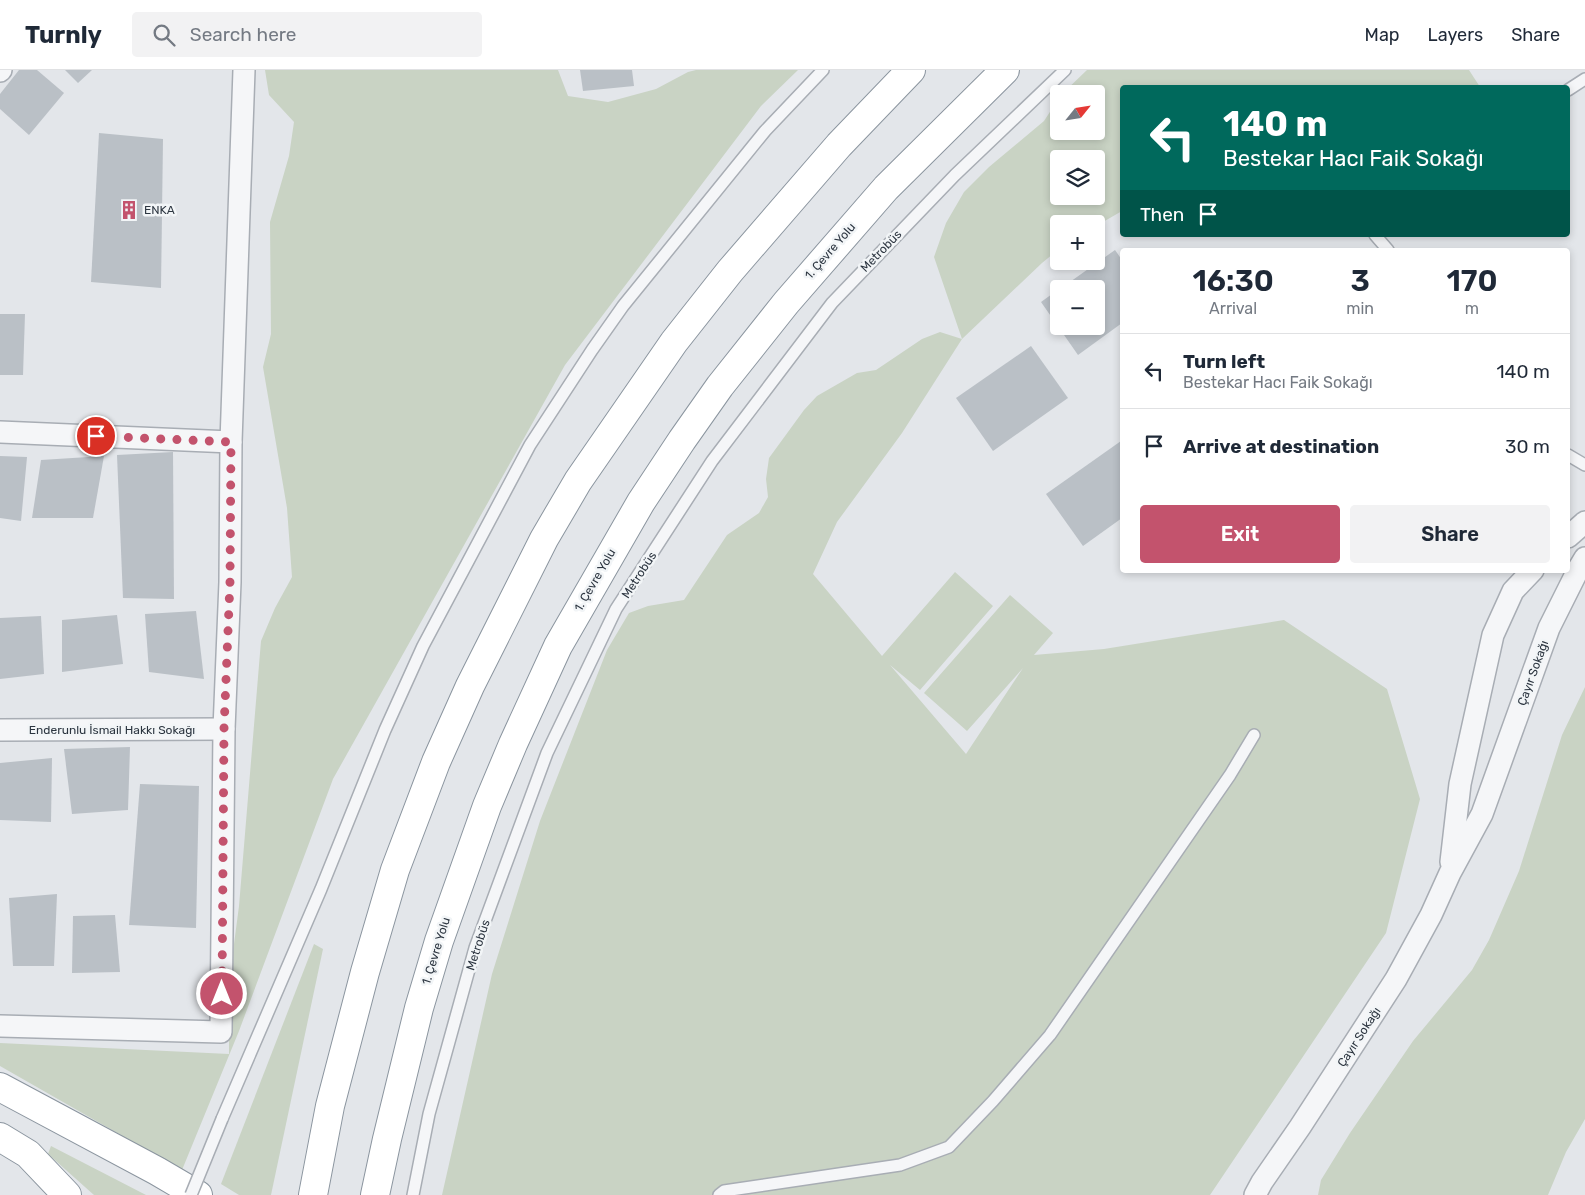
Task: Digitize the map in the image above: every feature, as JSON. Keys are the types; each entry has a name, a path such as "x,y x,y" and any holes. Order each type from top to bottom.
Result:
{"highway":[{"path":"313,1195 333,1096 365,972 395,870 436,762 466,694 544,539 578,480 680,335 730,271 839,145 911,70"},
{"name":"1. Çevre Yolu","path":"375,1195 419,1008 439,941 487,806 513,744 562,638 641,502 682,440 755,341 886,188 1004,70"},
{"path":"0,1087 198,1195"},
{"path":"0,1137 28,1154 67,1195"}],"street":[{"path":"0,1026 221,1032 224,729 230,582 231,442 244,70"},
{"path":"0,432 231,442"},
{"path":"1570,535 1585,522"},
{"name":"Çayır Sokağı","path":"1255,1195 1396,979 1431,915 1450,872 1482,814 1550,628 1578,568 1585,558"},
{"name":"Çayır Sokağı","path":"1450,872 1460,784 1493,635 1513,591 1530,573"},
{"name":"Enderunlu İsmail Hakkı Sokağı","path":"0,730 224,729"}],"lane":[{"path":"191,1195 321,889 385,730 423,646 530,445 623,306 765,131 823,70"},
{"name":"Metrobüs","path":"413,1195 429,1114 475,948 547,753 616,609 712,461 832,303 955,174 1065,70"},
{"path":"1570,89 1585,79"},
{"path":"1376,237 1386,248"},
{"path":"1570,456 1585,465"},
{"path":"719,1195 724,1191 900,1165 948,1147 993,1101 1050,1035 1213,799 1254,736"}],"green space":[{"path":"265,70 558,70 568,96 608,102 656,89 688,72 696,70 798,70 761,106 565,365 333,779 239,1031 182,1170 0,1066 0,1043 229,1054 229,982 239,906 261,641 275,608 292,577 287,508 263,367 271,334 270,222 289,156 294,122 269,95"},
{"path":"1087,70 1469,70 1479,85 1120,85 1120,212 1105,221 1105,215 1050,215 1050,256 962,339 934,257 946,223 964,192 989,167 1044,121 1050,112 1050,140 1105,140 1105,85 1071,85"},
{"path":"940,332 962,339 902,433 837,522 813,574 882,656 955,572 993,606 920,690 890,665 966,754 1023,668 967,731 924,693 1010,595 1053,633 1034,655 1104,649 1284,620 1387,689 1420,799 1386,933 1210,1195 442,1195 492,974 540,821 607,650 629,613 648,606 684,600 727,535 759,513 768,497 766,479 769,458 804,410 817,396 857,373 876,370 922,339"},
{"path":"1585,687 1585,1119 1566,1152 1548,1195 1318,1195 1321,1180 1350,1133 1413,1041 1472,970 1489,940 1519,871 1562,735"},
{"path":"314,944 323,949 271,1195 239,1195 221,1184"},
{"path":"51,1146 146,1195 94,1195 48,1154"}],"building":[{"path":"19,70 37,70 64,93 29,135 0,109 0,94"},
{"path":"65,70 92,70 78,83"},
{"path":"580,70 632,70 634,86 583,91"},
{"name":"ENKA","path":"99,133 163,139 161,288 91,282"},
{"path":"1115,250 1120,257 1120,324 1078,355 1064,335 1105,335 1105,280 1073,280 1087,270 1105,270 1105,257"},
{"path":"1050,296 1050,315 1041,302"},
{"path":"0,314 25,314 23,375 0,375"},
{"path":"1031,346 1068,398 993,451 956,398"},
{"path":"1120,442 1120,519 1083,546 1046,494"},
{"path":"173,452 174,599 123,598 117,455"},
{"path":"0,456 27,457 21,521 0,518"},
{"path":"104,456 93,518 32,518 41,460"},
{"path":"196,611 204,679 149,672 145,614"},
{"path":"117,615 123,664 62,672 62,620"},
{"path":"41,616 44,674 0,679 0,618"},
{"path":"130,747 128,810 72,814 64,749"},
{"path":"52,758 51,822 0,820 0,763"},
{"path":"140,784 199,786 196,928 129,925"},
{"path":"57,894 54,966 13,966 9,898"},
{"path":"115,915 120,972 72,973 73,916"}],"place":[{"name":"ENKA","path":"129,210"}],"route":[{"path":"96,436 231,442 230,582 224,729 222,994"}]}
